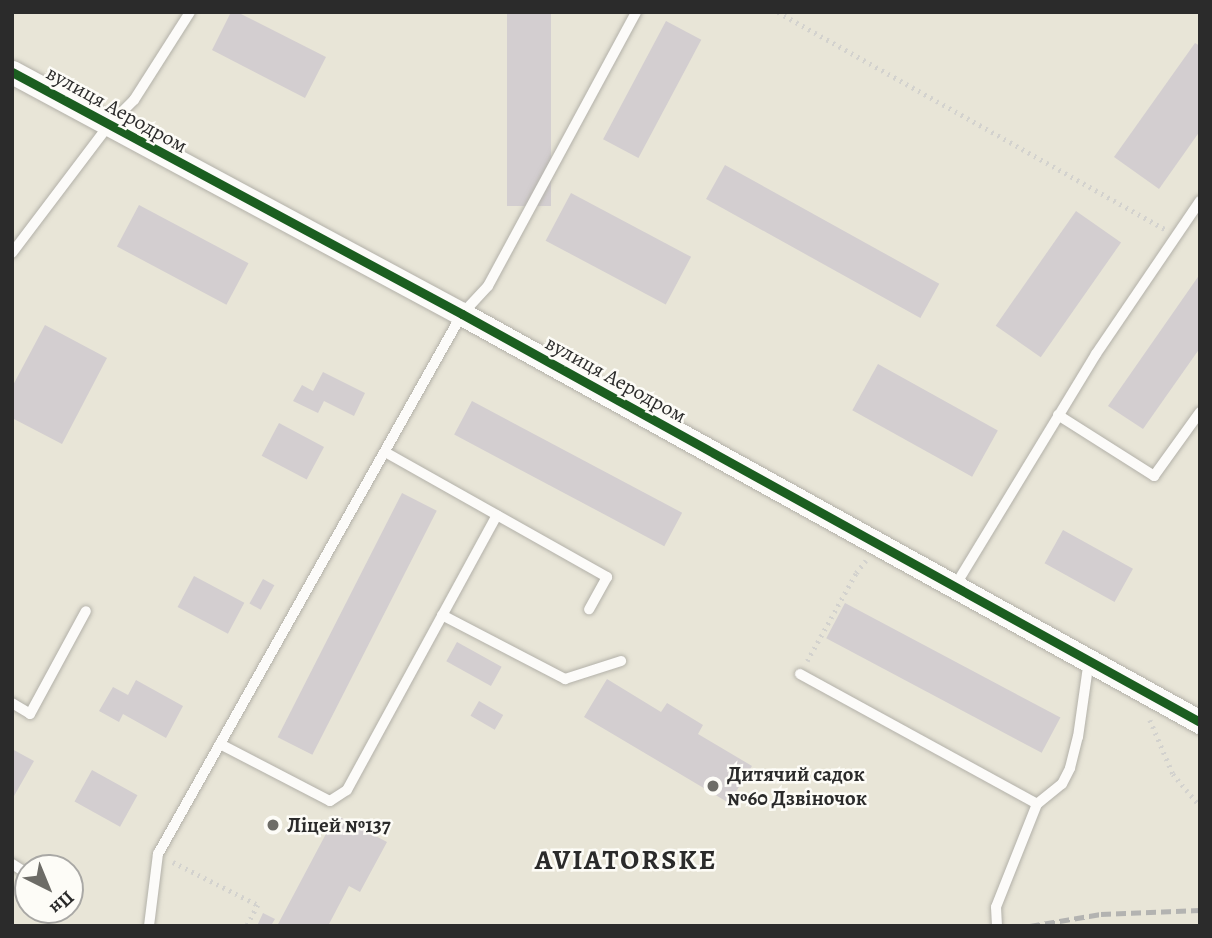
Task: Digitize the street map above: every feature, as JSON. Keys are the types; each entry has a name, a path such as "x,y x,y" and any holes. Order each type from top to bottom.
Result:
{"street":[{"name":"вулиця Аеродром","path":"12,72 462,314 1200,722"}],"lane":[{"path":"12,253 108,126 134,100 190,12"},
{"path":"149,926 158,854 462,314 488,286 636,12"},
{"path":"955,586 1058,415 1200,201"},
{"path":"1058,415 1154,476 1200,412"},
{"path":"385,452 607,577 589,609"},
{"path":"220,744 330,801 347,790 497,515"},
{"path":"12,703 30,713 86,611"},
{"path":"442,615 565,679 621,661"},
{"path":"997,926 996,907 1037,804 1062,784 1070,768 1078,737 1089,660"},
{"path":"800,674 1037,804"}],"path":[{"path":"778,12 1176,236"},
{"path":"800,674 856,573 880,545"},
{"path":"1136,687 1173,774 1200,806"},
{"path":"158,854 258,905 247,926"}],"building":[{"path":"231,12 237,12 326,57 305,98 212,50"},
{"path":"507,12 551,12 551,206 507,206"},
{"path":"666,21 701,40 638,158 603,139"},
{"path":"1195,43 1200,46 1200,131 1159,189 1114,157"},
{"path":"725,165 939,284 920,318 706,199"},
{"path":"571,193 691,257 666,305 546,241"},
{"path":"139,205 248,263 226,305 117,246"},
{"path":"1076,211 1121,243 1041,357 996,326"},
{"path":"1200,274 1200,348 1143,429 1108,406"},
{"path":"45,325 107,358 62,444 12,418 12,387"},
{"path":"878,364 998,430 972,477 852,410"},
{"path":"323,372 365,393 354,416 324,401 318,413 293,401 302,385 313,391"},
{"path":"472,401 682,513 664,546 454,435"},
{"path":"279,423 324,447 307,480 262,456"},
{"path":"402,493 437,511 312,755 278,737"},
{"path":"1063,530 1133,569 1115,602 1045,563"},
{"path":"194,576 244,603 228,634 178,607"},
{"path":"263,579 274,585 261,610 249,603"},
{"path":"845,603 1060,718 1042,753 826,638"},
{"path":"457,642 502,667 491,686 446,661"},
{"path":"607,679 661,712 667,703 703,725 698,734 752,766 729,803 584,717"},
{"path":"136,680 183,706 166,738 123,714 119,722 99,711 113,687 128,695"},
{"path":"479,701 503,715 495,730 470,716"},
{"path":"12,749 34,761 14,796 12,795"},
{"path":"92,770 137,795 120,827 75,801"},
{"path":"336,815 387,842 360,892 349,886 328,926 277,926"},
{"path":"263,913 275,919 272,924 275,926 257,926"}],"railway":[{"path":"1030,926 1101,914 1200,910"}],"cycle path":[{"path":"12,72 462,314 1200,722"}],"place":[{"name":"Дитячий садок №60 Дзвіночок","path":"713,786"},
{"name":"Ліцей №137","path":"273,825"}],"district":[{"name":"AVIATORSKE","path":"626,860"}]}
